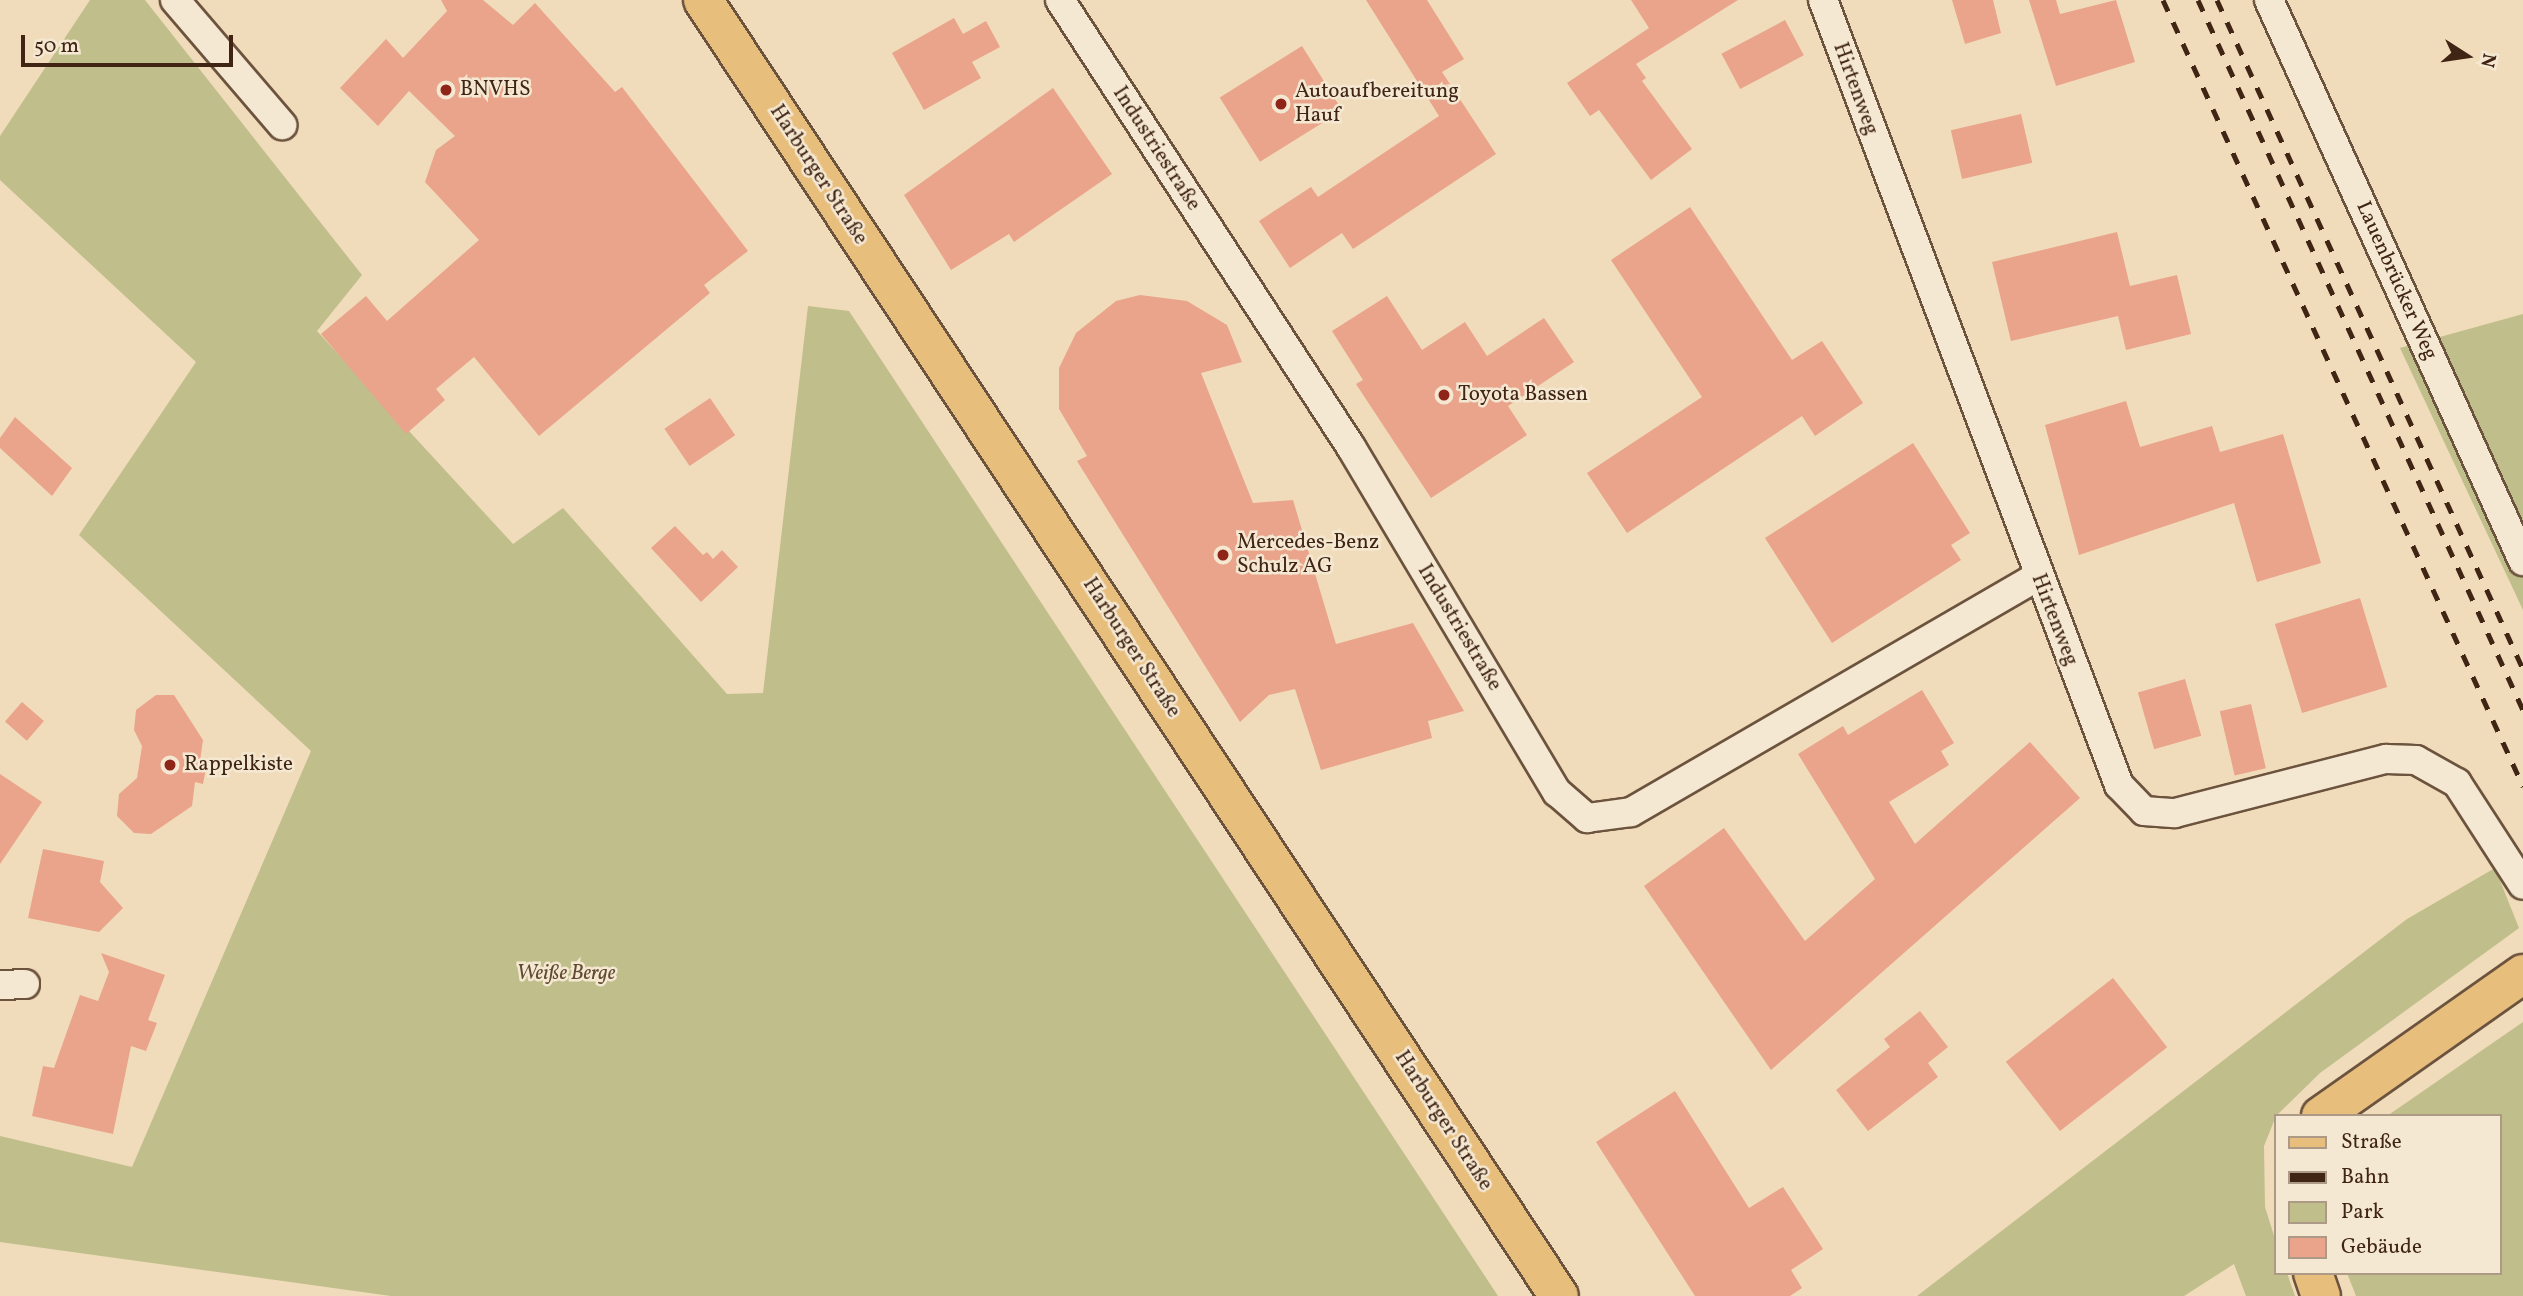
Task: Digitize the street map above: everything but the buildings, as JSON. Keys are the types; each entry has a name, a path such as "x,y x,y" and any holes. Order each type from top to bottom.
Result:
{"main road":[{"name":"Harburger Straße","path":"703,0 1559,1296"},
{"path":"2331,1107 2523,974"},
{"path":"2314,1275 2322,1296"}],"street":[{"path":"175,0 282,125"},
{"name":"Industriestraße","path":"1059,0 1352,447 1557,792 1587,818 1631,812 2037,577"},
{"name":"Hirtenweg","path":"1823,0 2037,577 2119,785 2144,811 2175,813 2386,759 2416,761 2457,783 2523,885"},
{"name":"Lauenbrücker Weg","path":"2269,0 2523,561"}],"green space":[{"name":"Weiße Berge","path":"90,0 145,0 362,275 317,331 513,544 563,508 727,694 763,693 808,306 849,311 1498,1296 391,1296 0,1242 0,1136 132,1167 311,751 79,535 196,362 0,180 0,136"},
{"path":"2523,314 2523,610 2400,348"},
{"path":"2495,868 2519,928 2320,1073 2278,1114 2274,1114 2264,1146 2265,1207 2274,1236 2274,1275 2288,1275 2295,1296 2246,1296 2234,1264 2184,1296 1917,1296 2407,919"},
{"path":"2523,1022 2523,1296 2356,1296 2348,1275 2502,1275 2502,1114 2390,1114"}],"railway":[{"path":"2163,0 2523,786"},
{"path":"2198,0 2523,710"},
{"path":"2217,0 2523,669"}],"place":[{"name":"BNVHS","path":"446,90"},
{"name":"Autoaufbereitung Hauf","path":"1281,104"},
{"name":"Toyota Bassen","path":"1444,395"},
{"name":"Mercedes-Benz Schulz AG","path":"1223,555"},
{"name":"Rappelkiste","path":"170,765"}]}
